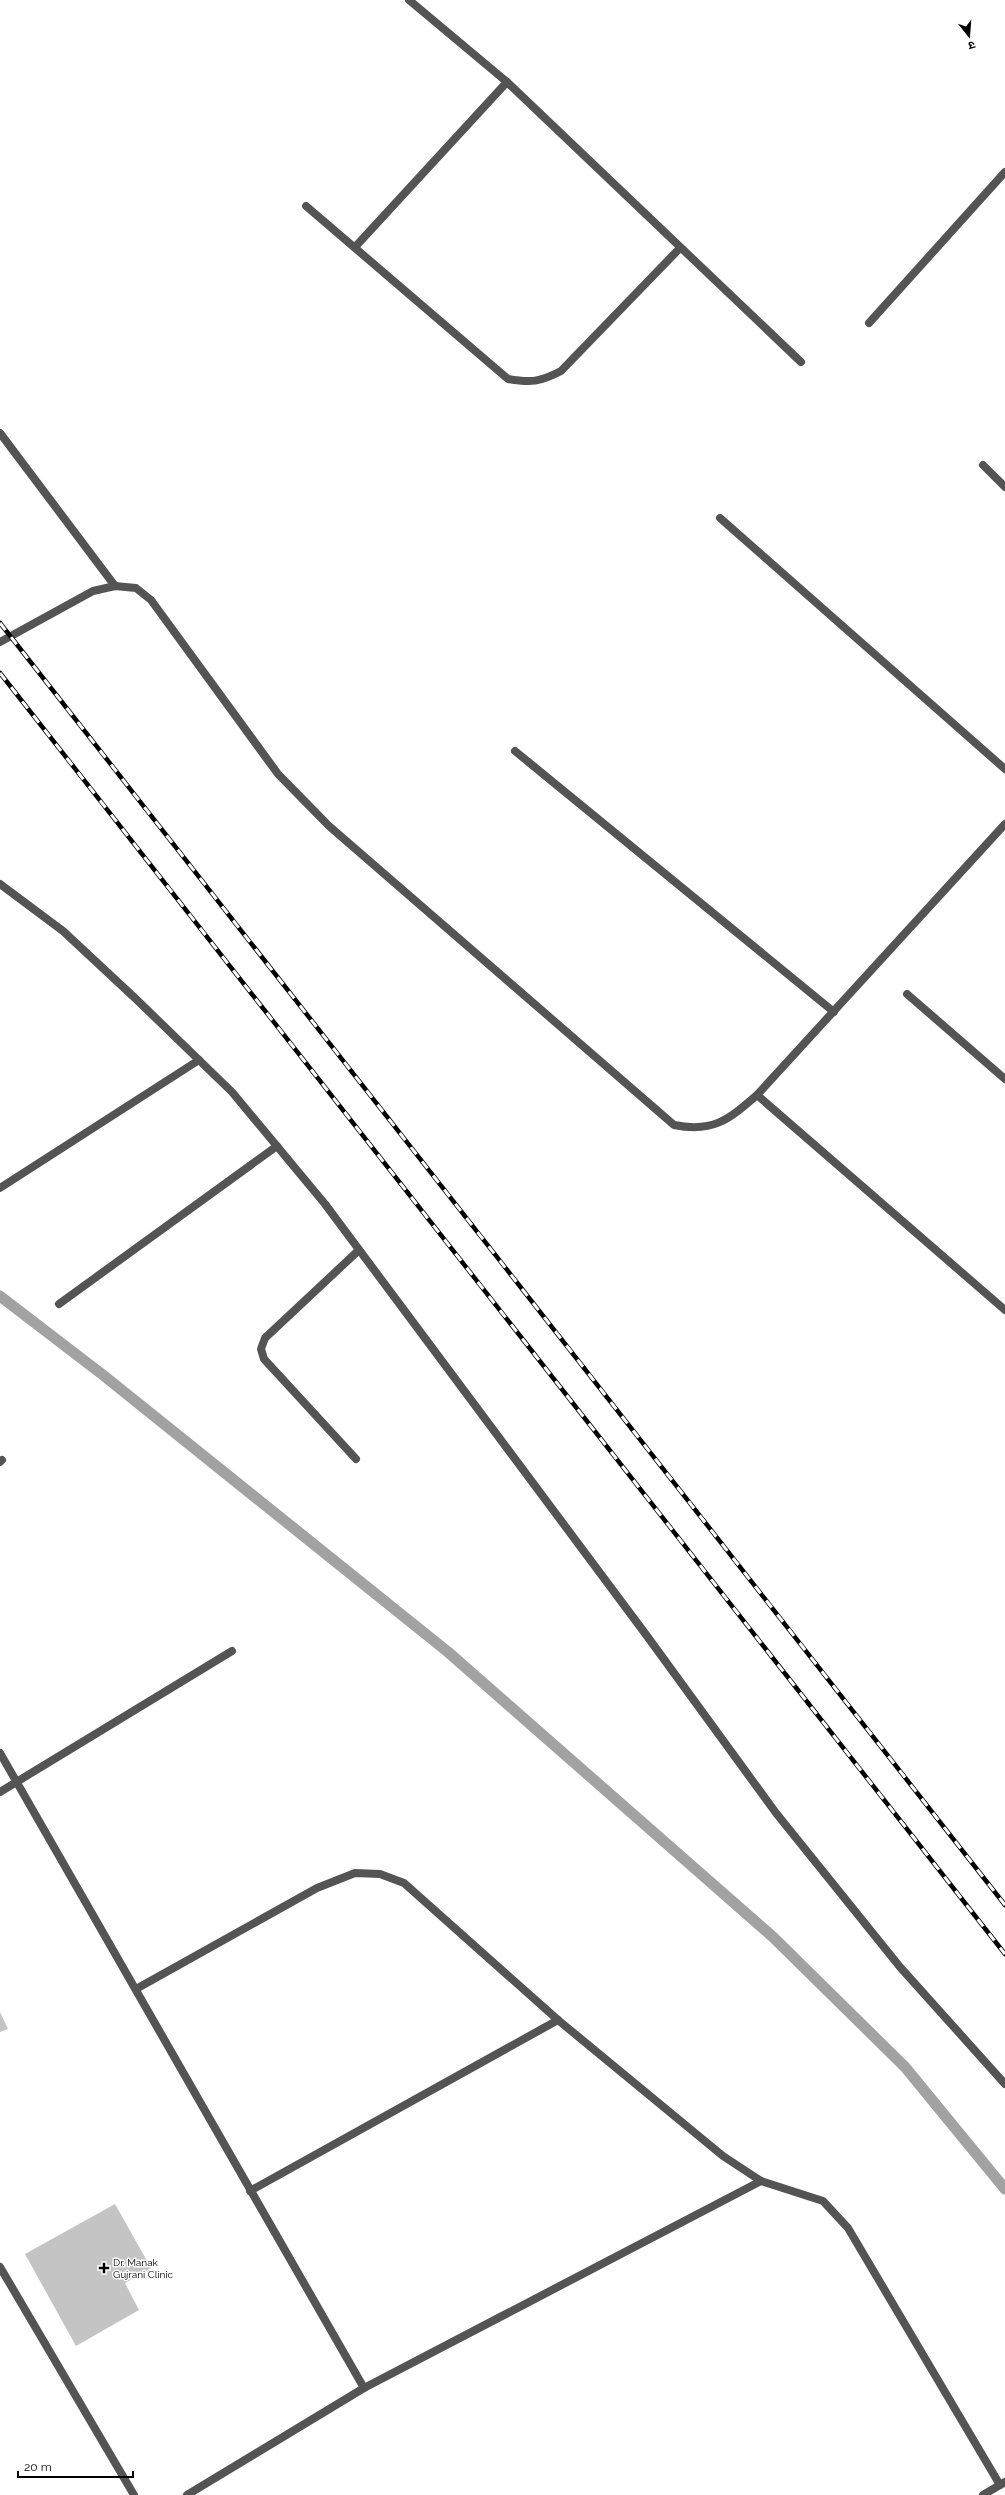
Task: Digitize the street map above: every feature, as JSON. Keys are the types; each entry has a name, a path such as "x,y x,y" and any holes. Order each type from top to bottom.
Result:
{"street":[{"path":"409,0 507,82 801,362"},
{"path":"356,246 507,82"},
{"path":"869,323 1005,172"},
{"path":"306,206 356,246 508,379 523,382 542,381 561,370 680,248"},
{"path":"0,433 115,586"},
{"path":"983,465 1005,487"},
{"path":"720,518 1005,768"},
{"path":"0,642 92,591 115,586 136,588 151,600 278,774 329,826 674,1125 691,1128 713,1126 732,1117 757,1095 1005,824"},
{"path":"515,751 834,1012"},
{"path":"0,884 63,931 232,1092 325,1204 642,1630 776,1813 900,1967 1005,2084"},
{"path":"907,994 1005,1079"},
{"path":"0,1188 199,1060"},
{"path":"757,1095 1005,1310"},
{"path":"59,1304 277,1146"},
{"path":"356,1459 264,1359 261,1349 265,1338 359,1250"},
{"path":"0,1792 232,1651"},
{"path":"0,1753 364,2388"},
{"path":"136,1989 317,1888 355,1873 380,1874 404,1882 558,2020 723,2156 761,2181 823,2201 848,2228 1002,2484 983,2495"},
{"path":"250,2191 558,2020"},
{"path":"187,2495 364,2388 761,2181"},
{"path":"0,2267 134,2495"}],"building":[{"path":"0,2012 8,2029 0,2032"},
{"path":"115,2204 151,2268 125,2283 139,2310 76,2346 25,2254"}],"waterway":[{"path":"0,1296 103,1375 448,1652 773,1937 905,2067 1005,2189"}],"railway":[{"path":"0,623 1005,1905"},
{"path":"0,673 1005,1954"}],"place":[{"name":"Dr. Manak Gujrani Clinic","path":"104,2268"}]}
